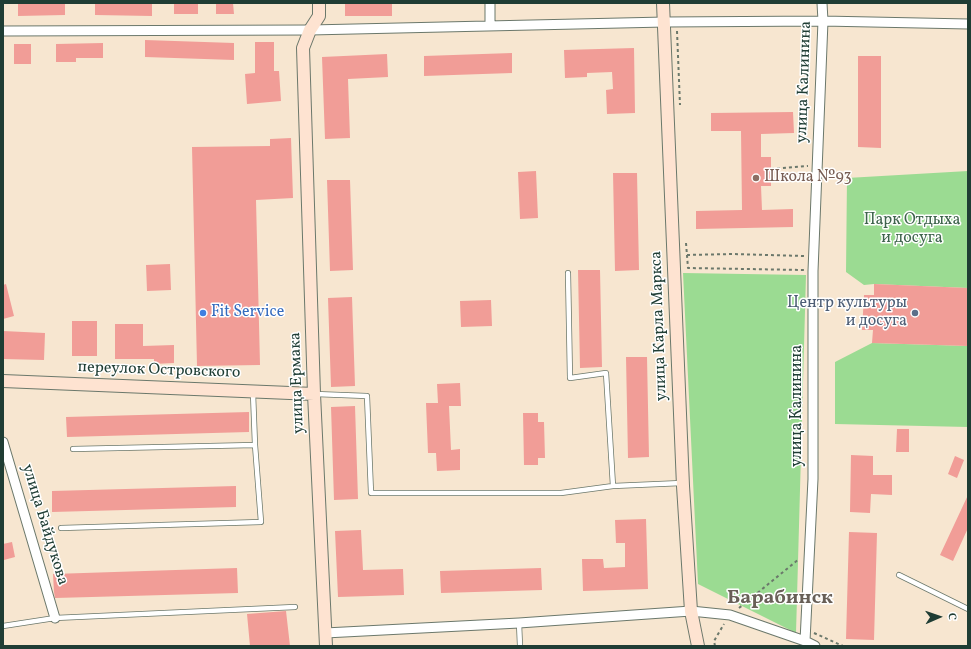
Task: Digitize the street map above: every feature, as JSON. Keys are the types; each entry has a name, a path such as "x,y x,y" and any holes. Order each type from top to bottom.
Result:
{"street":[{"name":"улица Ермака","path":"319,3 319,16 310,30 303,48 314,394 326,646"},
{"path":"490,3 490,25"},
{"name":"улица Карла Маркса","path":"663,3 665,22 682,483 691,611 698,646"},
{"name":"улица Калинина","path":"805,641 813,479 813,271 823,21 822,3"},
{"path":"3,31 310,30 665,22 823,21 968,24"},
{"name":"переулок Островского","path":"3,381 314,394"},
{"name":"улица Байдукова","path":"3,442 55,618"},
{"path":"325,632 519,623 691,611 730,615 805,641 815,646"}],"lane":[{"path":"568,273 570,378 606,373 613,486"},
{"path":"61,528 261,522 254,445 253,391"},
{"path":"314,394 367,396 371,493 561,493 613,486 682,483"},
{"path":"73,449 254,445"},
{"path":"899,575 968,609"},
{"path":"3,626 55,618 295,607"},
{"path":"519,623 520,646"}],"path":[{"path":"771,169 818,165"},
{"path":"687,255 733,254 814,256"},
{"path":"688,268 813,271"},
{"path":"715,646 714,641 730,615 810,551"},
{"path":"805,630 843,646"}],"green space":[{"name":"Парк Отдыха и досуга","path":"968,171 968,288 874,284 864,285 846,272 847,178"},
{"path":"683,273 806,275 796,633 698,584"},
{"path":"872,343 968,346 968,427 835,424 835,362"}],"building":[{"path":"18,3 65,3 65,15 18,16"},
{"path":"95,3 152,3 152,16 95,15"},
{"path":"174,3 198,3 198,14 174,14"},
{"path":"216,3 233,3 234,14 216,14"},
{"path":"345,3 392,3 392,16 345,16"},
{"path":"145,40 234,43 234,60 145,57"},
{"path":"255,42 274,42 274,71 279,71 281,101 247,104 245,74 255,73"},
{"path":"103,43 103,58 76,58 76,62 56,62 56,44"},
{"path":"14,44 31,44 31,64 14,64"},
{"path":"634,48 635,113 607,114 606,90 613,89 612,72 587,73 587,77 565,78 564,50"},
{"path":"512,53 512,73 424,76 424,56"},
{"path":"387,54 388,77 348,79 350,138 325,139 322,57"},
{"path":"858,56 881,56 881,148 858,147"},
{"name":"Школа №93","path":"793,112 794,133 761,134 761,157 771,157 771,186 761,186 762,210 793,209 793,227 696,229 696,211 742,210 741,131 711,131 711,113"},
{"path":"291,138 293,198 256,200 260,365 197,366 192,147 270,146 270,139"},
{"path":"536,171 538,218 520,219 518,172"},
{"path":"613,173 637,173 639,270 615,271"},
{"path":"327,180 350,180 353,270 330,271"},
{"path":"170,264 171,290 147,291 146,265"},
{"path":"578,270 600,270 602,367 580,368"},
{"path":"6,284 14,316 3,319 3,285"},
{"name":"Центр культуры и досуга","path":"874,284 968,288 968,346 872,343 873,330 862,330 864,295 874,295"},
{"path":"352,297 355,386 331,387 328,298"},
{"path":"491,300 492,326 461,327 460,301"},
{"path":"72,321 97,321 97,356 72,356"},
{"path":"115,324 143,324 143,346 174,345 174,363 154,364 154,359 115,359"},
{"path":"3,331 45,333 44,360 3,359"},
{"path":"626,357 647,357 649,457 628,458"},
{"path":"460,383 461,406 449,406 451,450 460,449 460,470 437,471 436,453 428,453 426,403 438,403 437,384"},
{"path":"355,406 358,499 334,500 331,407"},
{"path":"249,412 249,432 67,437 66,417"},
{"path":"523,413 538,413 538,422 544,422 545,458 538,458 538,465 524,465"},
{"path":"897,429 909,429 909,452 896,452"},
{"path":"851,455 873,456 873,475 892,475 892,495 871,494 870,513 850,512"},
{"path":"955,456 964,460 957,478 948,474"},
{"path":"236,486 236,507 52,512 52,491"},
{"path":"968,495 968,528 953,561 940,555"},
{"path":"646,519 648,589 583,591 582,559 603,559 604,568 625,567 625,543 616,543 615,520"},
{"path":"361,530 363,570 403,569 404,595 338,597 335,531"},
{"path":"849,532 877,533 874,640 846,639"},
{"path":"12,542 15,557 4,560 3,544"},
{"path":"237,568 238,593 55,598 54,592 53,574"},
{"path":"541,568 542,590 441,593 440,571"},
{"path":"286,611 290,646 250,646 247,614"}],"place":[{"name":"Школа №93","path":"756,178"},
{"name":"Fit Service","path":"203,313"},
{"name":"Центр культуры и досуга","path":"915,313"}],"district":[{"name":"Барабинск","path":"780,599"}]}
